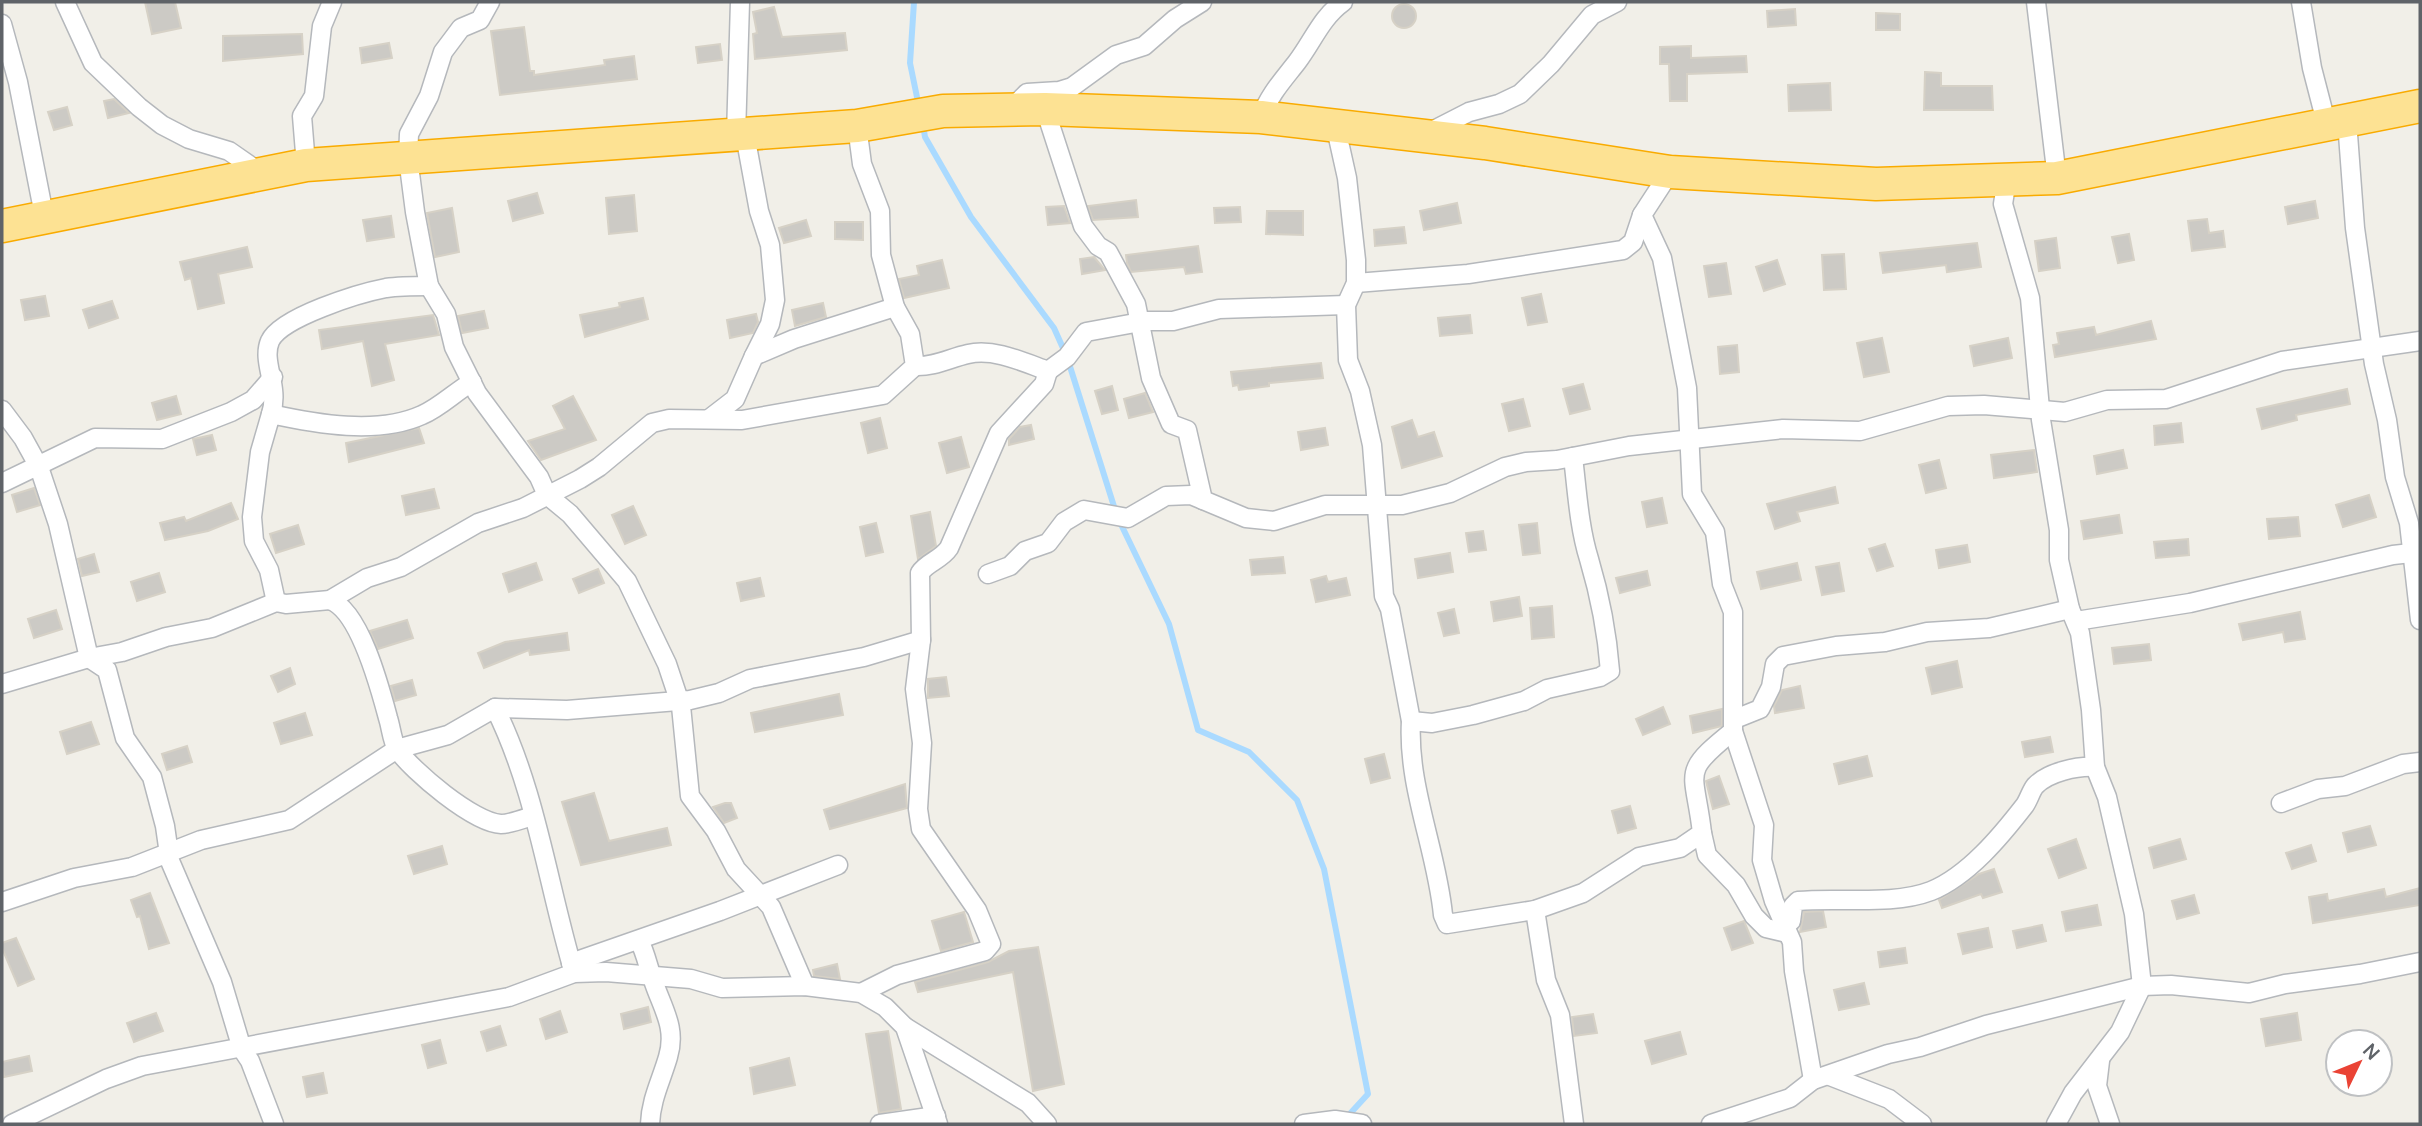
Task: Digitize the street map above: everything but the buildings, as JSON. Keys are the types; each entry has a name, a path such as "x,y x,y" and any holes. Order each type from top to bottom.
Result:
{"highway":[{"path":"2,226 44,215 265,176 306,165 857,126 943,111 1045,108 1261,117 1423,135 1671,173 1876,184 2057,178 2420,106"}],"street":[{"path":"65,2 93,63 139,107 162,125 188,139 229,151 265,176"},
{"path":"306,165 302,116 314,96 322,26 332,2"},
{"path":"490,2 475,24 456,33 439,60 429,96 410,127 408,158 429,286 446,314 454,347 472,382 522,458 539,477 547,495 562,505 627,581 667,664 687,740 690,796 716,831 736,869 763,895 779,922 805,986"},
{"path":"709,419 736,399 770,324 775,300 771,245 759,211 740,135 735,62 740,2"},
{"path":"1009,111 1027,93 1072,87 1116,55 1144,46 1175,19 1202,2"},
{"path":"1261,117 1267,100 1297,62 1315,31 1343,2"},
{"path":"1423,135 1469,111 1499,104 1520,94 1551,64 1592,15 1616,2"},
{"path":"2036,2 2057,178"},
{"path":"2301,2 2312,68 2337,124 2395,477 2416,554 2420,620"},
{"path":"2,24 18,82 44,215"},
{"path":"1045,108 1083,226 1098,246 1111,257 1136,304 1151,378 1169,420 1174,426 1187,430 1203,500"},
{"path":"1335,124 1349,192 1356,283 1346,305 1348,360 1362,399 1372,445 1384,596 1390,609 1411,721 1408,732 1415,778 1445,922 1535,909 1584,893 1639,857 1680,848 1702,832"},
{"path":"857,126 862,163 880,211 881,255 895,307 910,334 915,366"},
{"path":"1356,283 1468,274 1623,250 1633,242 1642,215 1671,173"},
{"path":"2007,178 2003,204 2017,262 2028,290 2041,420 2059,530 2059,560 2090,694 2095,767 2107,797 2134,914 2142,986 2120,1032 2073,1093 2056,1124"},
{"path":"1642,215 1662,258 1687,388 1692,494 1715,532 1722,584 1733,612 1734,725 1760,812 1764,832 1762,860 1791,942 1794,971 1822,1078"},
{"path":"276,602 269,570 254,541 252,517 260,452 276,396 268,365 270,342 282,328 317,310 384,288 429,286"},
{"path":"861,993 897,975 985,951 991,944 977,910 921,829 918,809 922,743 915,689 920,640 920,573 926,565 939,559 949,548 999,433 1044,384 1048,371 1067,357 1086,332 1140,323 1173,321 1197,312 1239,307 1346,305"},
{"path":"754,356 794,339 895,307"},
{"path":"988,574 1010,566 1025,551 1048,543 1064,522 1084,510 1128,518 1166,496 1191,495 1246,518 1266,521 1289,518 1325,505 1377,507 1416,502 1450,492 1505,467 1629,446 1783,429 1860,431 1956,405 2065,412 2107,400 2166,399 2282,361 2420,341"},
{"path":"2,684 89,658 212,628 276,602 286,604 330,600 367,578 394,571 478,523 523,508 599,467 652,423 741,420 883,395 915,366 928,366 971,353 1005,356 1048,371"},
{"path":"2,483 95,438 162,439 246,405 273,377"},
{"path":"271,414 360,426 387,424 419,417 472,382"},
{"path":"2,410 23,438 39,467 58,524 89,658 107,670 125,738 152,777 170,861 222,982 242,1049 250,1061 274,1124"},
{"path":"1411,721 1432,723 1473,715 1524,701 1547,689 1600,677 1610,671 1608,638 1596,576 1587,552 1573,457"},
{"path":"1786,930 1766,928 1754,916 1736,885 1707,855 1693,776 1700,758 1734,725 1760,709 1770,687 1775,664 1783,656 1836,646 1885,642 1927,632 1989,628 2073,615 2190,603 2416,554"},
{"path":"330,600 346,610 367,654 397,749 428,782 474,814 501,824 532,816"},
{"path":"2,902 74,877 132,867 168,850 289,820 397,749 448,735 495,708 578,709 706,697 750,679 864,657 920,640"},
{"path":"495,708 509,736 572,968"},
{"path":"2281,803 2318,789 2345,786 2403,764 2420,762"},
{"path":"1786,930 1791,921 1793,906 1798,901 1849,898 1895,900 1931,891 1952,878 1999,837 2027,802 2035,786 2076,767 2095,767"},
{"path":"12,1124 106,1079 142,1066 242,1049 300,1034 509,997 639,940 838,865"},
{"path":"1535,909 1546,980 1560,1015 1574,1124"},
{"path":"639,940 650,963 652,978 673,1033 668,1056 653,1094 650,1124"},
{"path":"1711,1124 1790,1098 1822,1078 1888,1054 1920,1047 1986,1025 2142,986 2171,985 2249,993 2285,984 2360,974 2420,962"},
{"path":"572,968 652,978 691,979 722,988 805,986 861,993 886,1007 905,1027 1028,1103 1047,1124"},
{"path":"880,1124 937,1120 905,1027"},
{"path":"2101,1058 2097,1086 2110,1124"},
{"path":"1822,1078 1889,1099 1922,1124"},
{"path":"1304,1124 1335,1120 1362,1124"}],"waterway":[{"path":"914,2 910,63 919,107"},
{"path":"923,125 925,137 971,217 1054,328 1067,357 1117,516 1169,624 1198,730 1249,752 1297,800 1324,869 1368,1094 1346,1118"}]}
